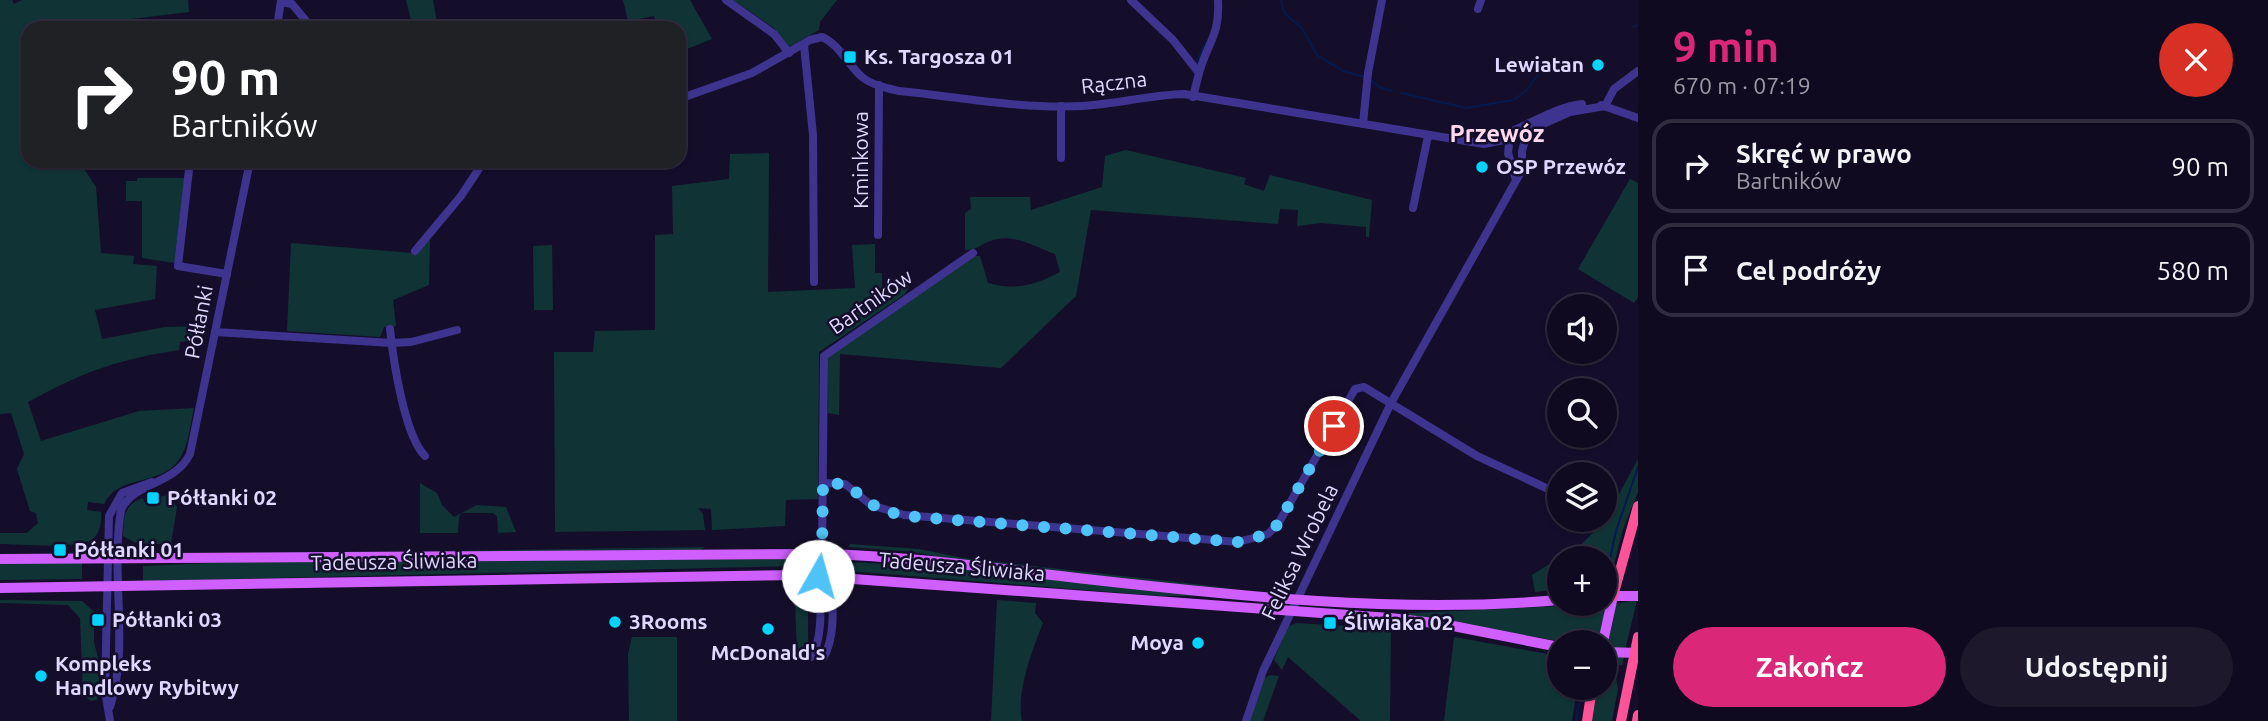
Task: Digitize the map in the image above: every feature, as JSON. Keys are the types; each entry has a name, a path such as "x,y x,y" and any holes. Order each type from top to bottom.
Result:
{"highway":[{"path":"1617,571 1638,506"},
{"path":"1621,721 1638,638"},
{"path":"1587,721 1590,700"},
{"path":"1637,721 1638,715"}],"main road":[{"name":"Tadeusza Śliwiaka","path":"0,559 822,554 915,559 1152,586 1420,606 1547,601"},
{"name":"Tadeusza Śliwiaka","path":"0,588 830,576 1443,624 1547,645"},
{"path":"1617,596 1638,596"},
{"path":"1617,652 1638,653"}],"street":[{"path":"726,0 774,34 789,53"},
{"path":"1131,0 1173,40 1199,73"},
{"path":"1193,97 1207,47 1216,37 1219,21 1218,0"},
{"path":"1363,124 1368,73 1382,0"},
{"path":"1478,9 1481,0"},
{"path":"278,21 281,1 294,5 307,21"},
{"name":"Rączna","path":"804,44 814,39 826,38 861,76 899,91 1061,106 1084,106 1158,95 1193,97 1463,142 1486,144 1505,136"},
{"path":"686,97 752,73 804,44 813,135 814,282"},
{"path":"1605,106 1614,89 1638,71"},
{"name":"Kminkowa","path":"878,235 879,85"},
{"path":"1505,136 1561,108 1587,104 1605,106 1638,118"},
{"path":"1061,106 1061,158"},
{"path":"1505,136 1528,130 1570,112 1605,106"},
{"name":"Feliksa Wrobela","path":"1246,721 1256,686 1391,403 1516,180 1524,161 1521,151 1528,130"},
{"path":"1413,208 1428,136"},
{"path":"1505,136 1521,151"},
{"path":"1505,136 1516,180"},
{"name":"Rączna","path":"1463,142 1505,136"},
{"path":"1486,144 1508,153"},
{"path":"189,168 178,266 227,274"},
{"name":"Półłanki","path":"110,721 110,707 105,691 114,558 109,516 116,499 132,488 165,479 181,468 190,454 249,168"},
{"path":"415,251 461,196 479,168"},
{"name":"Bartników","path":"822,554 824,356 973,253"},
{"path":"390,329 410,424 419,450 425,456"},
{"path":"215,332 392,344 457,330"},
{"path":"823,483 845,484 879,509 904,516 1238,542 1268,534 1278,524 1355,389 1364,387 1493,465 1547,489"},
{"path":"811,657 820,642 818,576 822,554"},
{"path":"822,554 830,576 830,635 824,657"}],"green space":[{"path":"0,0 12,0 14,4 22,0 188,0 189,12 130,21 21,21 21,168 84,168 96,187 101,253 134,256 133,264 157,266 155,299 95,310 102,339 165,327 208,326 195,340 180,342 179,350 101,368 28,402 41,441 139,411 194,408 182,455 170,469 161,474 119,488 104,504 88,502 87,510 101,512 101,519 98,533 87,542 50,545 0,544 0,533 27,533 38,523 36,513 30,511 17,469 24,454 11,413 0,414"},
{"path":"406,0 433,0 437,21 411,21"},
{"path":"623,0 690,0 712,39 686,49 686,21 656,21 654,16 628,21"},
{"path":"733,0 837,0 820,22 819,30 789,47 774,28"},
{"path":"1126,150 1246,178 1244,184 1264,191 1270,175 1372,200 1369,237 1366,237 1366,227 1321,223 1297,226 1298,210 1280,209 1278,224 1091,210 1076,296 1001,368 840,354 839,415 828,413 828,355 972,256 980,256 988,283 998,285 1025,285 1060,272 1055,254 1015,239 998,239 965,250 965,213 971,209 970,197 1030,197 1031,210 1102,187 1105,156"},
{"path":"769,153 768,292 855,288 852,245 875,244 875,273 882,273 882,293 909,286 905,294 819,352 818,499 786,500 785,526 712,530 711,509 698,508 703,514 705,530 555,532 554,352 593,352 595,331 655,330 655,235 673,234 672,186 729,179 730,154"},
{"path":"137,178 186,178 175,263 142,258 142,201 126,201 126,181 137,181"},
{"path":"1630,179 1638,183 1638,297 1634,303 1578,269"},
{"path":"430,240 429,285 393,300 396,326 384,327 380,337 287,331 291,243 412,253"},
{"path":"552,245 553,310 534,310 533,246"},
{"path":"1638,459 1638,492 1617,553 1617,546 1579,546 1594,532 1617,532 1617,498"},
{"path":"420,483 437,493 442,505 454,517 477,505 506,507 516,532 498,533 497,516 493,513 462,513 459,516 458,533 420,533"},
{"path":"167,495 177,507 171,544 138,544 123,536 124,517 132,504 143,498 144,502"},
{"path":"850,544 919,549 963,558 1238,589 1146,582 962,561 914,552 848,547"},
{"path":"705,547 701,550 382,552"},
{"path":"809,559 810,563 798,566 143,581 143,566 255,561"},
{"path":"82,562 82,579 0,580 0,563"},
{"path":"848,562 958,568 1199,596 1160,596 848,571"},
{"path":"1547,566 1547,590 1535,592 1532,575"},
{"path":"808,596 808,653 797,653 795,602"},
{"path":"0,600 82,601 94,612 94,642 100,666 97,700 90,701 83,693 80,618 68,605 0,603"},
{"path":"997,600 1036,603 1035,613 1043,623 1023,685 1022,721 991,721"},
{"path":"1637,600 1625,650 1617,649 1617,630 1610,630 1613,616 1617,616 1617,604"},
{"path":"1547,607 1547,616 1604,616 1601,630 1547,630 1547,639 1390,614"},
{"path":"1363,621 1391,623 1390,721 1361,721 1288,657 1282,670 1274,660 1287,627 1296,623 1362,627"},
{"path":"632,637 677,637 677,721 629,721 628,654"},
{"path":"1454,637 1547,654 1547,700 1575,700 1572,721 1444,721"},
{"path":"1617,657 1624,657 1622,665 1617,666"},
{"path":"1270,675 1279,676 1263,721 1250,721 1263,679"},
{"path":"1593,700 1616,700 1612,721 1590,721"}],"waterway":[{"path":"1281,0 1284,12 1303,30 1317,55 1343,71 1364,77"},
{"path":"1634,27 1638,25"},
{"path":"1196,63 1206,42"},
{"path":"1401,93 1466,108 1513,100 1525,92 1540,73 1569,60"},
{"path":"1372,81 1379,87 1392,91"},
{"path":"1613,546 1638,467"},
{"path":"1576,721 1580,700"}],"place":[{"name":"Ks. Targosza 01","path":"850,57"},
{"name":"Lewiatan","path":"1598,65"},
{"name":"OSP Przewóz","path":"1482,167"},
{"name":"Półłanki 02","path":"153,498"},
{"name":"Półłanki 01","path":"60,550"},
{"name":"Półłanki 03","path":"98,620"},
{"name":"3Rooms","path":"615,622"},
{"name":"Śliwiaka 02","path":"1330,623"},
{"name":"McDonald's","path":"768,629"},
{"name":"Moya","path":"1198,643"},
{"name":"Kompleks Handlowy Rybitwy","path":"41,676"}],"district":[{"name":"Przewóz","path":"1497,134"}],"route":[{"path":"818,576 822,554 823,483 845,484 863,495 871,505 904,516 1238,542 1257,539 1268,534 1278,524 1334,426"}]}
